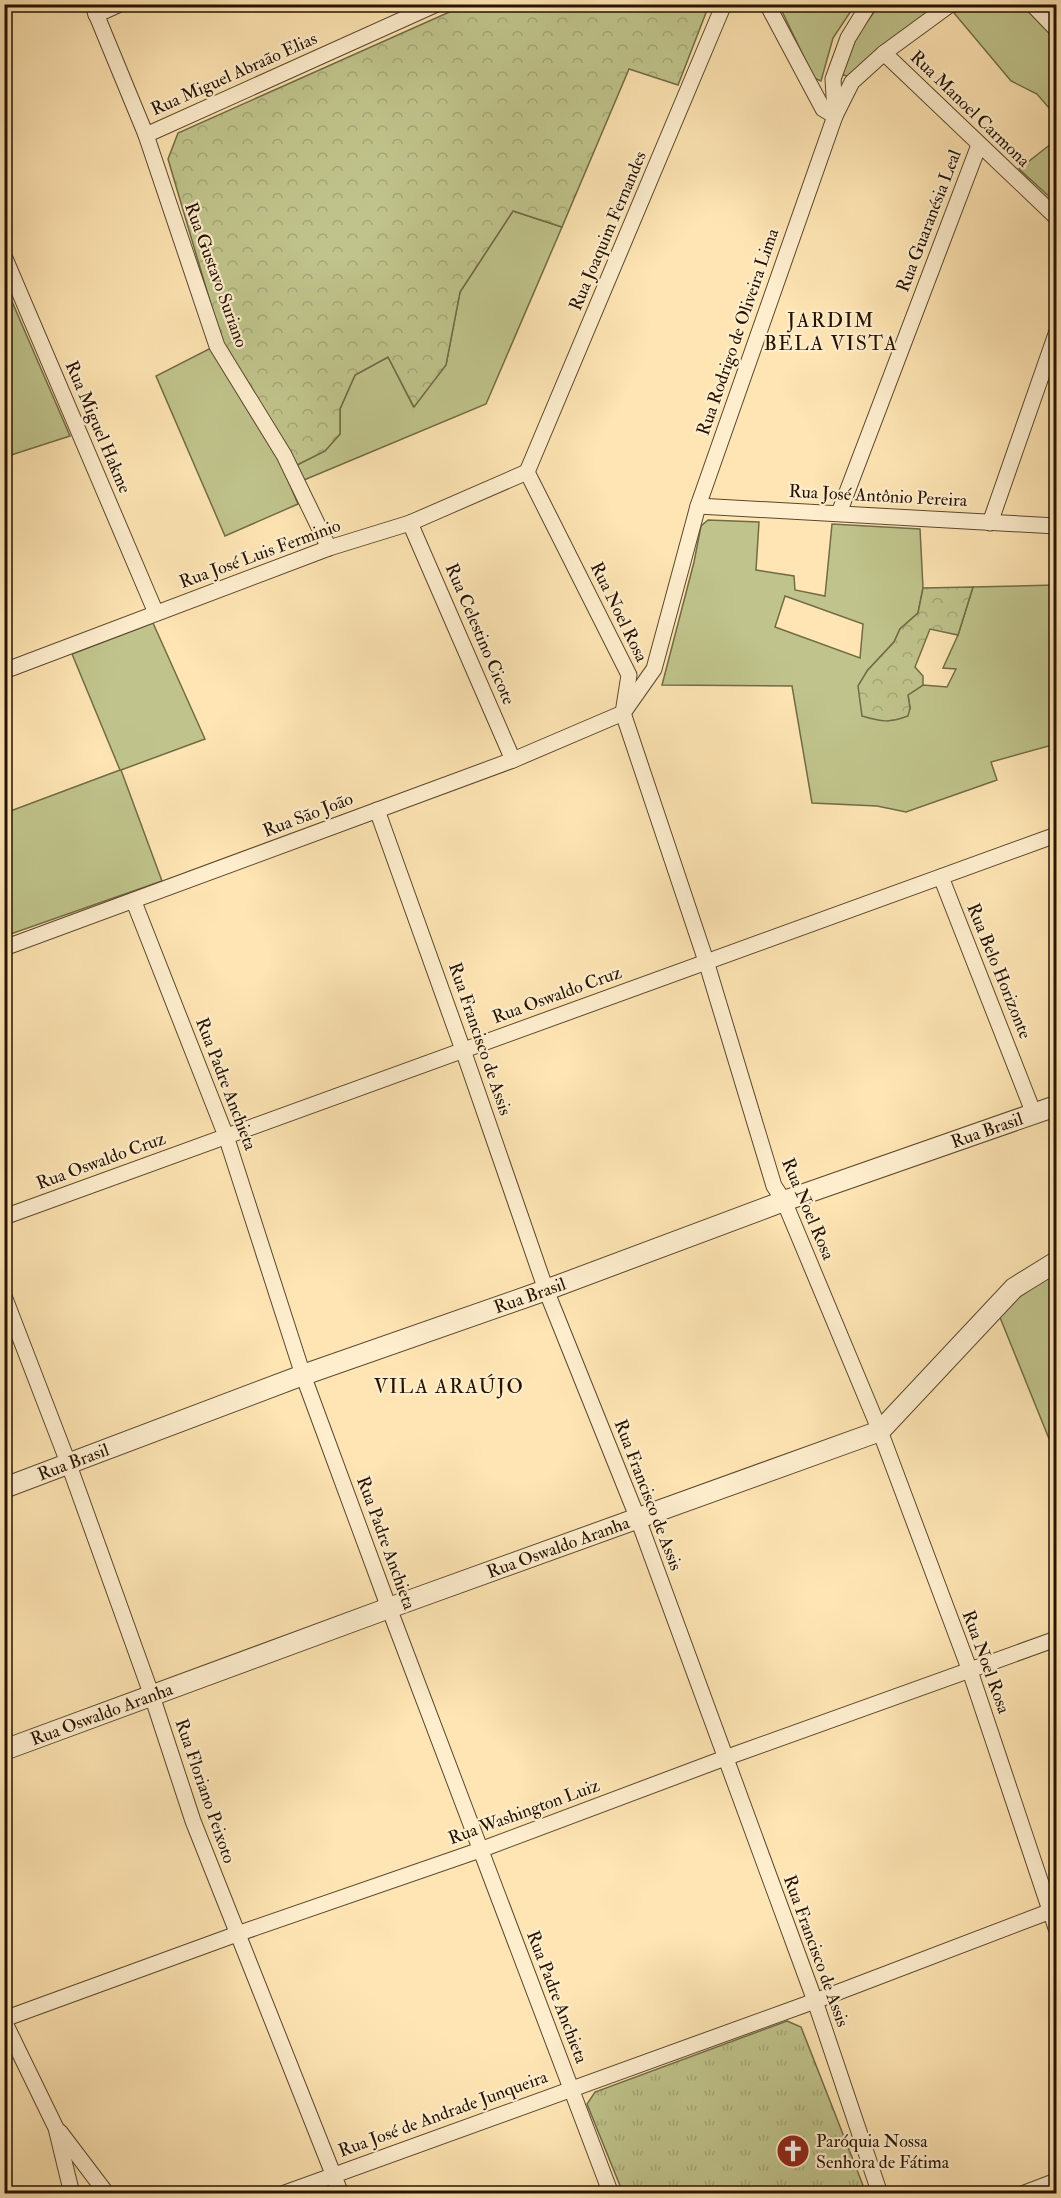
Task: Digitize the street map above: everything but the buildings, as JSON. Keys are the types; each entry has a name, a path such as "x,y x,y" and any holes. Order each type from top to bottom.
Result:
{"street":[{"path":"94,10 120,4"},
{"name":"Rua Miguel Abraão Elias","path":"146,135 437,4"},
{"name":"Rua Joaquim Fernandes","path":"527,472 724,4"},
{"path":"767,4 823,109 835,116"},
{"path":"835,116 833,79 848,38 869,4"},
{"name":"Rua Rodrigo de Oliveira Lima","path":"623,713 654,669 698,506 835,116 852,82 884,53 951,4"},
{"path":"1032,4 1056,29"},
{"name":"Rua Gustavo Suriano","path":"94,10 146,135 218,346 284,455 329,548"},
{"name":"Rua Manoel Carmona","path":"884,53 1056,217"},
{"name":"Rua Guaranésia Leal","path":"839,513 979,145"},
{"name":"Rua Miguel Hakme","path":"4,256 156,613"},
{"path":"990,523 1056,334"},
{"name":"Rua José Luis Ferminio","path":"4,670 329,548 410,523 527,472"},
{"name":"Rua Noel Rosa","path":"527,472 629,675 623,713 706,961 774,1186 784,1201 880,1431 970,1671 1053,1910 1056,1928"},
{"name":"Rua José Antônio Pereira","path":"698,506 1056,526"},
{"name":"Rua Celestino Cicote","path":"410,523 513,760"},
{"name":"Rua São João","path":"4,948 134,902 513,760 623,713"},
{"name":"Rua Francisco de Assis","path":"377,810 546,1290 638,1520 815,2001 880,2193"},
{"name":"Rua Oswaldo Cruz","path":"4,1217 1056,835"},
{"name":"Rua Belo Horizonte","path":"941,877 1034,1114"},
{"name":"Rua Padre Anchieta","path":"134,902 226,1136 303,1375 389,1608 611,2193"},
{"name":"Rua Brasil","path":"4,1488 303,1375 546,1290 784,1201 1056,1106"},
{"name":"Rua Oswaldo Aranha","path":"4,1750 880,1431 1014,1288 1056,1262"},
{"name":"Rua Floriano Peixoto","path":"4,1296 69,1465 152,1696 193,1821 341,2193"},
{"name":"Rua Washington Luiz","path":"4,2020 237,1934 480,1850 725,1758 1056,1639"},
{"name":"Rua José de Andrade Junqueira","path":"282,2193 815,2001 1053,1910"},
{"path":"4,2020 56,2128 106,2193"},
{"path":"56,2128 72,2193"},
{"path":"1022,2193 1056,2181"}],"green space":[{"path":"465,5 709,5 678,85 629,69 562,227 513,211 460,292 446,365 414,407 388,357 355,375 340,409 340,434 325,451 295,466 222,342 168,159 178,133"},
{"path":"779,5 855,5 833,38 821,81 814,78"},
{"path":"879,5 941,5 848,76 843,75 845,59 850,49"},
{"path":"968,5 1023,5 1056,38 1056,116 1037,94 1011,81 954,13"},
{"path":"1056,140 1056,202 1019,169"},
{"path":"513,211 562,227 486,404 304,480 295,466 325,451 340,434 340,409 355,375 388,357 413,406 446,365 460,292"},
{"path":"4,283 70,436 5,457 4,457"},
{"path":"213,347 279,459 298,504 225,536 156,376"},
{"path":"708,520 759,522 756,570 794,576 795,590 825,596 832,524 920,529 923,588 918,613 900,629 894,642 867,671 910,708 908,695 923,685 947,687 956,669 943,668 958,635 973,587 1056,585 1056,744 991,762 997,780 906,812 877,806 812,803 792,686 662,685 701,526","holes":["785,596 863,624 860,658 775,627"]},
{"path":"973,587 958,635 930,629 915,667 923,676 923,685 908,695 910,708 908,716 885,721 862,716 858,686 867,671 894,642 900,629 918,613 923,588"},
{"path":"153,623 205,739 121,770 162,881 5,936 5,813 120,770 72,654"},
{"path":"1056,1272 1056,1456 999,1315 1018,1298"},
{"path":"787,2021 801,2027 866,2193 623,2193 587,2104 595,2092"}],"place":[{"name":"Paróquia Nossa Senhora de Fátima","path":"793,2151"}],"district":[{"name":"JARDIM BELA VISTA","path":"831,332"},
{"name":"VILA ARAÚJO","path":"449,1386"}]}
